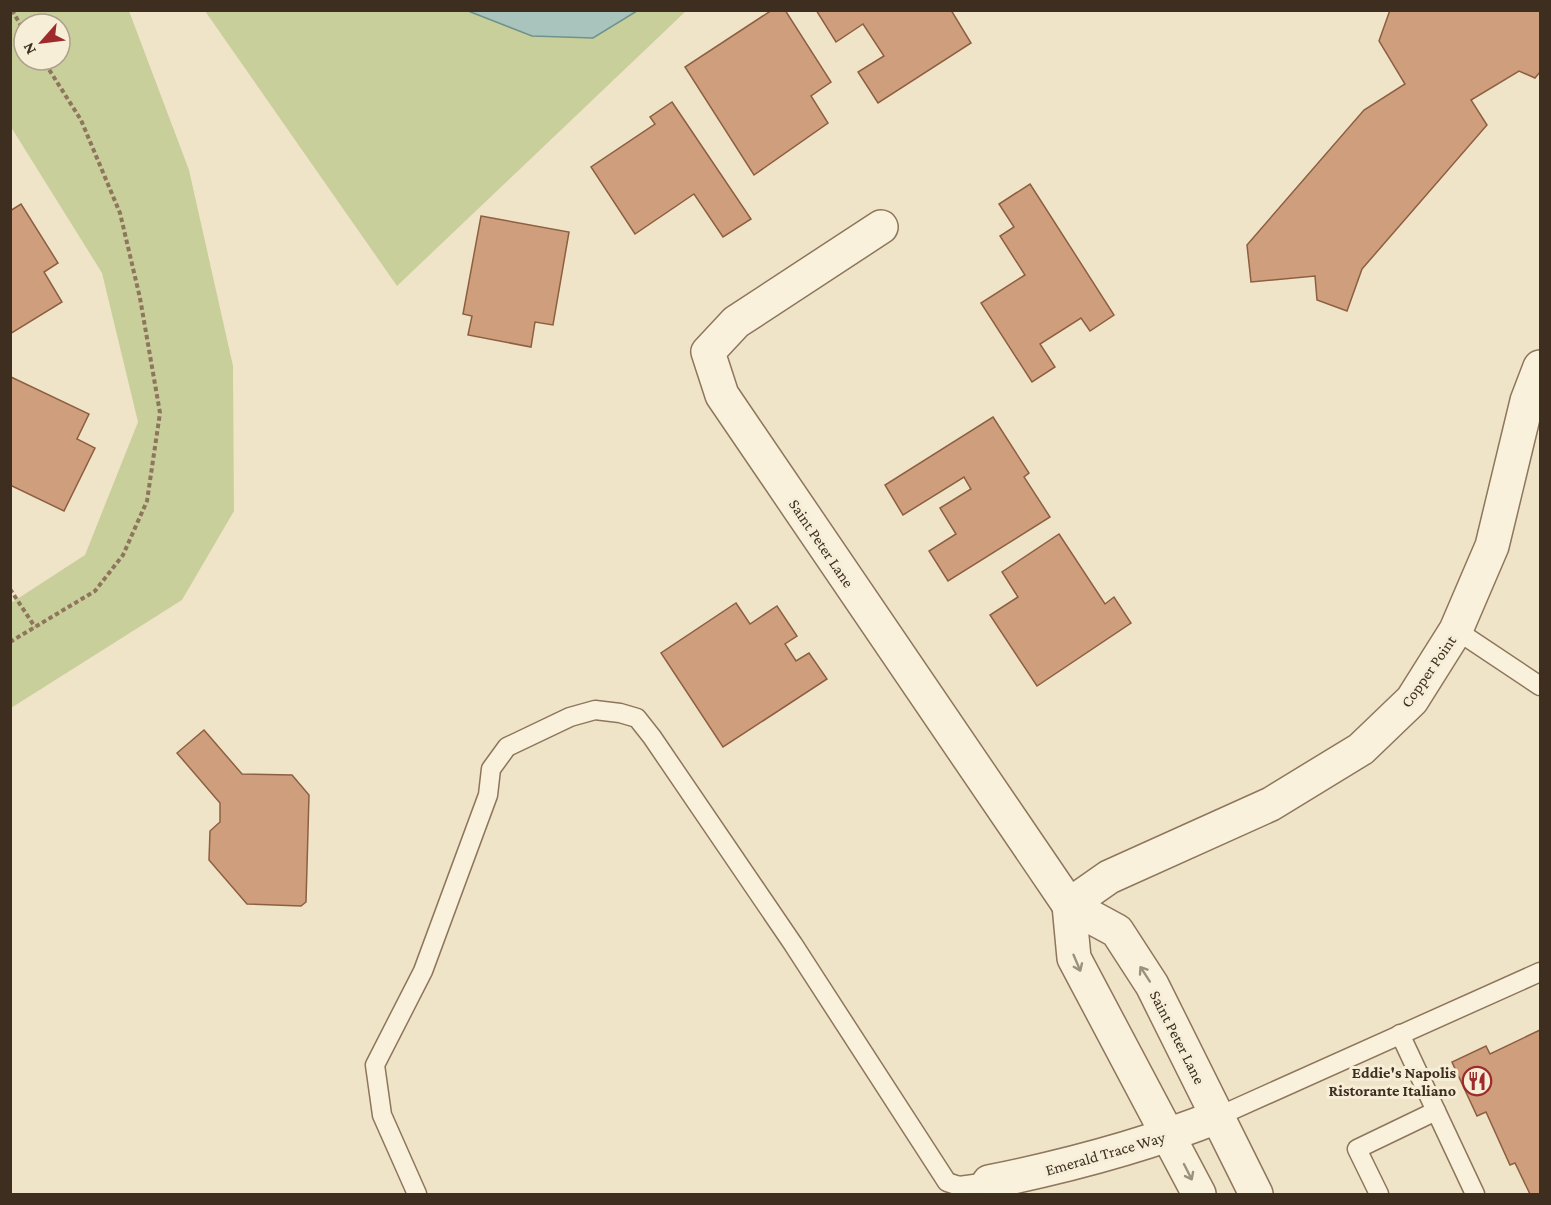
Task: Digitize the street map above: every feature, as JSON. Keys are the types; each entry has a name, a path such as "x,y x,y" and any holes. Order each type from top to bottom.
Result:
{"street":[{"name":"Saint Peter Lane","path":"881,227 736,322 708,352 722,395 1069,905 1117,931 1152,985 1256,1194"},
{"name":"Copper Point","path":"1069,905 1109,877 1271,804 1361,749 1412,700 1456,630 1492,546 1527,401 1540,367"},
{"name":"Saint Peter Lane","path":"1069,905 1074,958 1200,1194"},
{"name":"Emerald Trace Way","path":"989,1182 1069,1166 1169,1136 1219,1116"}],"lane":[{"path":"1456,630 1540,686"},
{"path":"417,1194 382,1115 375,1065 423,971 488,795 491,769 507,747 570,717 595,710 637,718 652,737 793,944 947,1182 960,1186 989,1182"},
{"path":"1219,1116 1540,972"},
{"path":"1400,1034 1475,1194"},
{"path":"1379,1194 1358,1149 1436,1112"}],"path":[{"path":"10,642 95,591 123,555 147,501 160,413 140,298 120,213 81,120 51,72"},
{"path":"10,589 35,627"}],"green space":[{"path":"11,10 129,11 189,170 233,366 234,511 182,600 11,708 11,603 85,555 138,422 102,273 11,127"},
{"path":"205,11 686,11 397,286"}],"water":[{"path":"468,11 637,11 593,38 532,36"}],"building":[{"path":"772,10 785,10 831,82 811,96 828,123 754,175 685,67"},
{"path":"816,10 951,10 971,43 878,103 858,72 884,56 863,24 836,42"},
{"path":"1390,10 1540,10 1540,72 1535,78 1519,71 1471,100 1487,125 1362,269 1347,311 1317,300 1315,276 1251,282 1247,245 1364,110 1405,84 1379,41"},
{"path":"672,102 751,219 723,237 694,194 635,234 591,167 655,124 650,117"},
{"path":"1030,184 1114,315 1090,331 1081,318 1040,344 1055,367 1032,382 981,303 1025,275 1000,236 1014,227 999,204"},
{"path":"21,204 58,263 44,272 62,302 10,334 10,211"},
{"path":"481,216 569,232 553,325 535,322 531,347 468,335 472,316 463,314"},
{"path":"11,377 89,414 77,439 95,448 64,511 10,485"},
{"path":"993,417 1029,473 1024,477 1050,517 948,581 929,551 956,534 940,508 971,489 964,477 903,515 885,485"},
{"path":"1059,534 1105,604 1114,597 1131,623 1037,686 990,615 1018,597 1002,572"},
{"path":"736,603 750,624 777,606 797,636 785,644 796,661 809,653 827,679 723,747 661,653"},
{"path":"204,730 242,774 292,775 309,795 306,902 301,906 247,904 209,860 210,831 220,822 220,803 177,753"},
{"path":"1540,1030 1540,1194 1530,1194 1515,1163 1510,1165 1486,1112 1477,1116 1452,1062 1486,1046 1490,1054"}],"place":[{"name":"Eddie's Napolis Ristorante Italiano","path":"1477,1081"}]}
